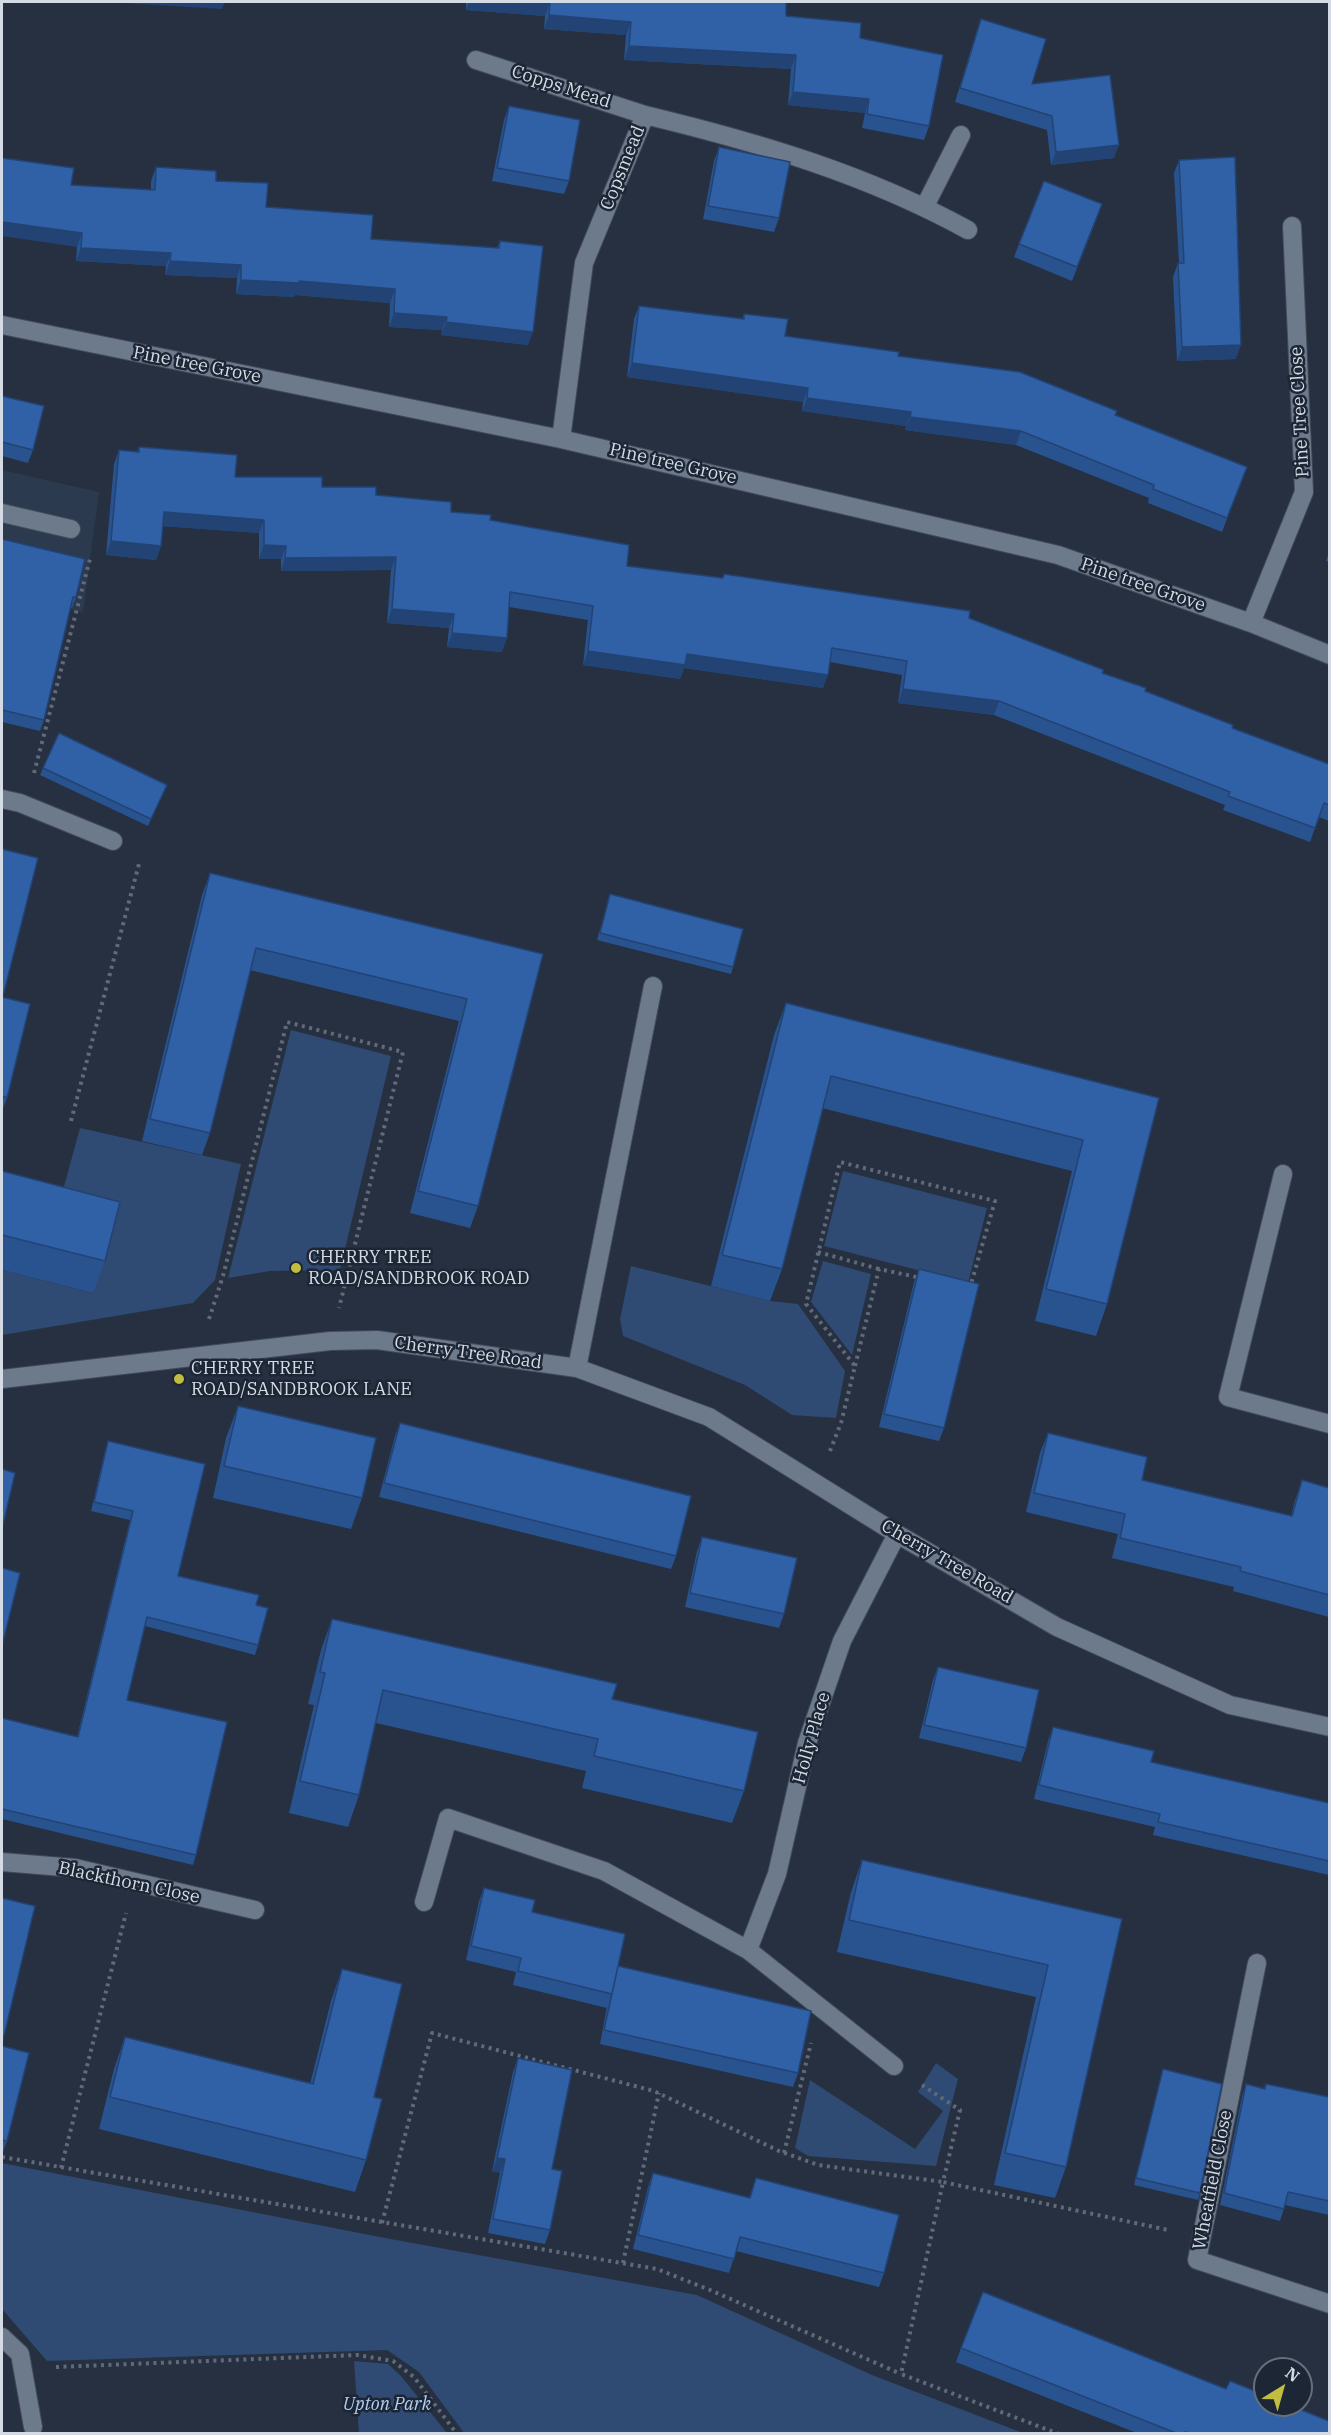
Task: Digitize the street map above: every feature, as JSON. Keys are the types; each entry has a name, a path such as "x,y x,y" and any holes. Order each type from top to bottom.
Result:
{"street":[{"name":"Copps Mead","path":"476,60 645,115"},
{"name":"Copsmead","path":"561,439 584,263 645,115 734,137 840,171 925,206 968,230"},
{"path":"925,206 961,135"},
{"name":"Pine Tree Close","path":"1251,623 1304,492 1292,226"},
{"name":"Pine tree Grove","path":"2,325 561,439 1058,555 1251,623 1329,655"},
{"path":"2,513 71,529"},
{"path":"2,799 26,805 114,841"},
{"path":"577,1368 653,986"},
{"path":"1283,1174 1228,1397 1329,1424"},
{"name":"Cherry Tree Road","path":"2,1378 330,1341 377,1340 577,1368 709,1418 897,1534 1057,1627 1230,1705 1329,1727"},
{"name":"Holly Place","path":"748,1950 777,1874 807,1743 842,1641 897,1534"},
{"path":"424,1902 448,1818 604,1871 748,1950 894,2066"},
{"name":"Blackthorn Close","path":"2,1862 75,1868 255,1910"},
{"name":"Wheatfield Close","path":"1257,1963 1197,2260 1329,2304"},
{"path":"2,2337 20,2354 33,2427"}],"path":[{"path":"26,805 95,537 71,529"},
{"path":"71,1122 142,853 114,841"},
{"path":"196,1357 223,1276 288,1022 403,1052 330,1341"},
{"path":"855,1366 806,1304 840,1162 995,1201 970,1289"},
{"path":"818,1252 925,1279"},
{"path":"817,1485 841,1423 879,1269"},
{"path":"61,2169 134,1882"},
{"path":"784,2153 820,2007"},
{"path":"382,2223 432,2033 659,2093 784,2153 818,2165 943,2182 1202,2237"},
{"path":"894,2066 960,2110 901,2374"},
{"path":"623,2264 659,2093"},
{"path":"2,2157 657,2270 710,2290 901,2374 1059,2433"},
{"path":"22,2368 357,2355 393,2361 414,2376 457,2433"}],"shaded area":[{"path":"2,470 99,492 83,612 2,594"}],"green space":[{"path":"291,1030 391,1056 340,1270 270,1271 228,1278"},
{"path":"80,1128 241,1164 215,1280 193,1303 2,1335 2,1270 93,1293 55,1219"},
{"path":"843,1171 987,1208 968,1283 824,1246"},
{"path":"823,1261 871,1274 852,1355 811,1302"},
{"path":"631,1266 770,1301 798,1304 845,1371 836,1418 792,1415 745,1385 623,1336 620,1319"},
{"path":"936,2063 958,2079 936,2166 808,2156 795,2148 810,2080 915,2149 943,2111 918,2092"},
{"path":"2,2163 380,2237 697,2295 872,2375 1023,2433 464,2433 419,2372 387,2350 47,2361 2,2309"},
{"name":"Upton Park","path":"354,2361 388,2364 401,2376 447,2433 359,2433"}],"building":[{"path":"550,2 786,2 786,16 861,23 860,38 943,55 929,126 867,114 869,99 793,92 796,55 629,46 631,22 549,15"},
{"path":"981,19 1046,39 1032,84 1110,75 1119,145 1056,152 1052,116 960,88"},
{"path":"509,106 580,120 569,181 497,168"},
{"path":"719,147 790,162 779,218 708,206"},
{"path":"1235,157 1241,345 1182,347 1178,263 1184,263 1179,160"},
{"path":"2,158 74,168 71,185 155,190 156,167 216,171 216,181 268,183 266,207 373,215 371,239 499,248 500,241 543,246 533,332 446,322 447,317 394,313 395,289 299,281 299,283 241,280 241,265 170,261 171,253 81,248 82,233 2,222"},
{"path":"1044,181 1102,204 1077,267 1019,244"},
{"path":"639,306 744,319 744,314 788,319 785,336 899,352 898,356 1020,372 1117,411 1115,415 1247,467 1227,518 1153,489 1154,485 1021,431 910,417 911,412 807,398 808,388 632,363"},
{"path":"2,396 44,406 33,450 2,442"},
{"path":"139,447 237,455 235,477 322,477 322,487 376,487 376,495 451,502 451,512 491,515 490,520 629,545 627,566 723,578 724,574 970,611 969,618 1104,670 1102,673 1146,688 1145,691 1233,725 1232,728 1329,764 1329,805 1324,803 1315,828 1228,796 1230,792 999,701 903,689 907,661 832,648 828,675 687,654 685,665 588,651 593,606 510,592 507,638 452,633 454,614 392,609 396,557 285,558 286,546 264,545 264,520 164,512 161,546 111,541 119,450 139,452"},
{"path":"2,539 85,559 76,597 73,597 44,720 2,710"},
{"path":"59,733 167,785 151,819 43,768"},
{"path":"2,849 38,858 3,996 2,996"},
{"path":"210,873 543,954 478,1206 418,1191 467,999 256,948 210,1133 150,1119"},
{"path":"610,894 743,929 733,967 600,933"},
{"path":"2,997 30,1004 7,1098 2,1096"},
{"path":"786,1003 1159,1098 1107,1304 1046,1289 1083,1140 831,1076 782,1269 722,1255"},
{"path":"2,1171 120,1202 105,1261 2,1235"},
{"path":"919,1269 979,1284 944,1428 884,1414"},
{"path":"238,1406 376,1438 362,1498 224,1466"},
{"path":"400,1423 691,1496 676,1556 384,1483"},
{"path":"1048,1433 1147,1457 1142,1480 1292,1516 1302,1480 1329,1488 1329,1595 1240,1571 1241,1567 1120,1538 1125,1514 1034,1493"},
{"path":"108,1441 205,1464 178,1576 259,1595 256,1605 268,1608 258,1645 147,1617 127,1700 227,1722 196,1855 2,1809 2,1718 78,1737 133,1511 94,1502"},
{"path":"2,1469 15,1473 2,1529"},
{"path":"702,1537 797,1558 784,1614 690,1593"},
{"path":"2,1568 20,1573 2,1646"},
{"path":"332,1619 617,1684 612,1699 758,1732 744,1791 594,1756 598,1739 383,1690 359,1795 300,1781 325,1673 320,1672"},
{"path":"938,1667 1039,1690 1026,1748 924,1725"},
{"path":"1053,1727 1154,1751 1151,1762 1329,1803 1329,1861 1158,1822 1160,1814 1039,1785"},
{"path":"862,1860 1122,1919 1066,2167 1005,2153 1048,1965 849,1920"},
{"path":"484,1888 535,1900 532,1912 625,1934 612,1994 518,1971 521,1958 471,1946"},
{"path":"2,1898 35,1906 2,2044"},
{"path":"618,1966 811,2011 798,2073 604,2030"},
{"path":"342,1969 402,1984 374,2097 382,2099 366,2160 110,2097 125,2037 313,2084"},
{"path":"2,2046 29,2053 7,2141 2,2140"},
{"path":"518,2058 572,2070 552,2169 562,2171 550,2230 493,2219 505,2159 497,2158"},
{"path":"1163,2069 1222,2084 1200,2193 1136,2178"},
{"path":"1246,2084 1265,2089 1266,2084 1329,2097 1329,2201 1288,2192 1284,2209 1224,2193"},
{"path":"653,2173 750,2198 756,2178 899,2215 884,2273 740,2237 734,2259 638,2235"},
{"path":"983,2292 1226,2389 1230,2381 1253,2390 1253,2417 1313,2417 1313,2415 1329,2421 1329,2433 1176,2433 961,2348"}],"place":[{"name":"CHERRY TREE ROAD/SANDBROOK ROAD","path":"296,1268"},
{"name":"CHERRY TREE ROAD/SANDBROOK LANE","path":"179,1379"}]}
